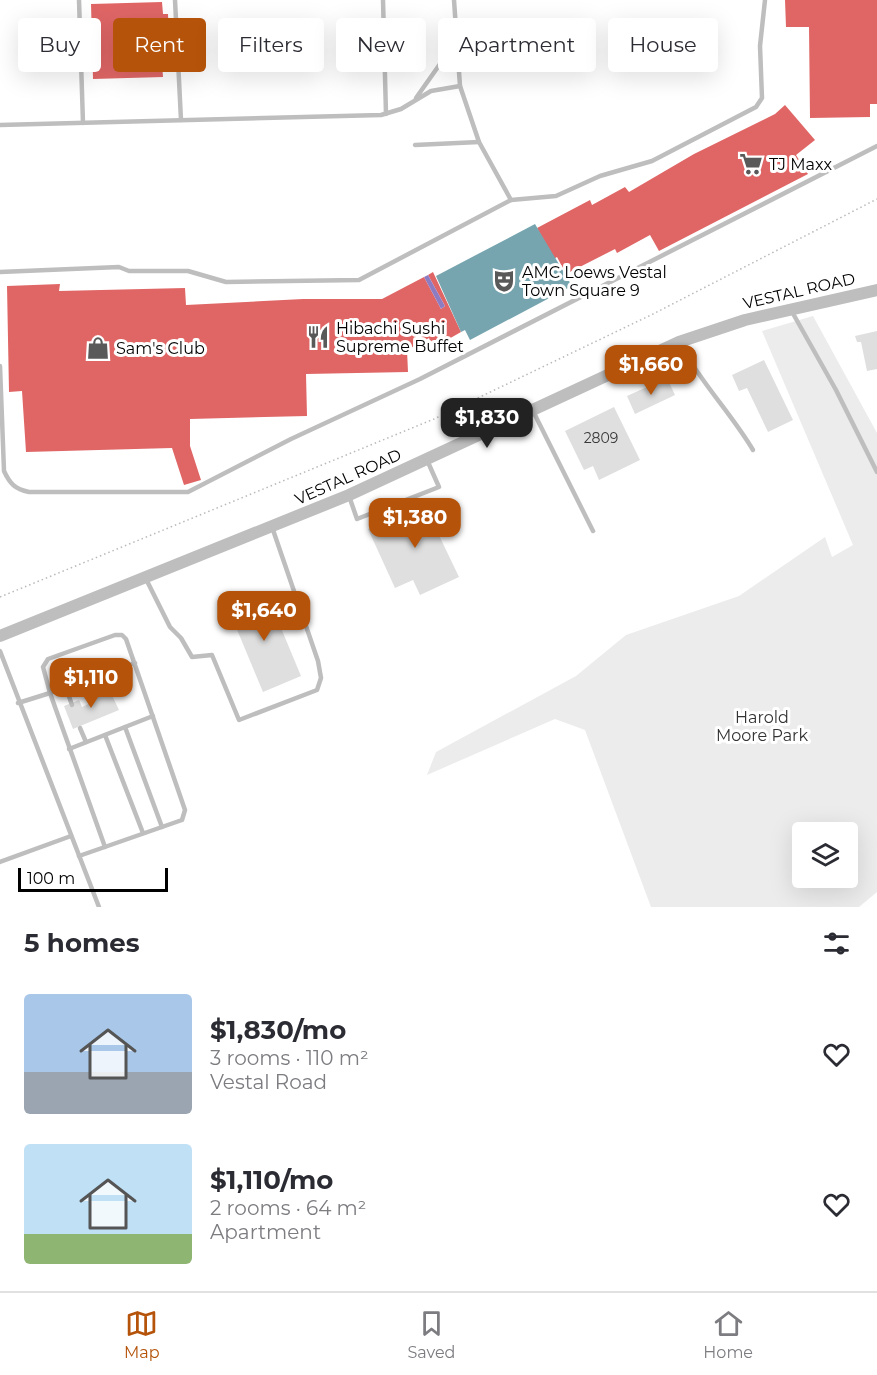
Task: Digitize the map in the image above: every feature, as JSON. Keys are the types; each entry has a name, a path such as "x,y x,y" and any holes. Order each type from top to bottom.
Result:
{"street":[{"name":"VESTAL ROAD","path":"0,636 349,495 679,342 720,327 877,290"}],"lane":[{"path":"79,0 83,123"},
{"path":"175,0 181,120"},
{"path":"383,0 386,114"},
{"path":"454,0 455,18"},
{"path":"0,272 119,267 129,271 188,271 226,282 359,280 511,200 556,196 600,176 652,161 756,107 762,98 760,46 765,0"},
{"path":"415,99 431,81 438,68"},
{"path":"459,72 460,86 479,142 511,200"},
{"path":"0,125 386,114 401,109 431,91 460,86"},
{"path":"415,145 479,142"},
{"path":"0,366 4,471 9,483 18,490 171,494 188,492 291,439 431,374 877,146"},
{"path":"790,309 836,390 877,472"},
{"path":"679,342 698,376 735,419 753,450"},
{"path":"533,411 593,531"},
{"path":"349,495 357,519 439,488 427,460"},
{"path":"146,578 170,627 192,657 212,655 239,720 317,690 321,678 318,661 272,527"},
{"path":"79,856 105,847 162,826 182,820 186,810 135,663 126,639 122,635 104,639 44,662 42,667 105,847"},
{"path":"0,651 18,703 99,907"},
{"path":"18,703 135,663"},
{"path":"66,688 72,705"},
{"path":"69,749 153,716"},
{"path":"125,727 162,826"},
{"path":"80,728 86,742"},
{"path":"105,735 143,833"},
{"path":"0,862 71,836"}],"path":[{"path":"0,597 434,419 653,314 877,199"}],"green space":[{"name":"Harold Moore Park","path":"813,316 877,433 877,892 859,907 651,907 585,730 555,719 427,775 436,752 576,676 626,635 739,596 825,537 832,557 853,545 762,331"}],"building: Shops":[{"path":"785,0 877,0 877,104 870,104 870,117 810,118 809,27 786,27"},
{"path":"162,2 163,14 168,14 168,18 113,18 113,72 163,72 163,77 93,79 93,72 101,72 101,18 91,18 91,4"},
{"path":"785,105 815,140 796,155 808,174 659,251 650,235 617,253 615,249 566,274 557,257 554,259 537,228 590,200 592,205 625,187 629,192 694,154 775,114"},
{"path":"433,272 461,332 433,348 429,338 407,350 408,372 306,374 307,416 190,419 190,446 201,480 184,485 172,448 26,452 22,391 9,392 7,286 60,284 59,291 185,288 186,305 303,299 382,299 424,277 441,309 445,306 428,275"}],"building: Offices":[{"path":"428,275 445,306 441,309 424,277"}],"building: Public":[{"name":"AMC Loews Vestal Town Square 9","path":"535,224 572,286 470,340 465,330 461,332 436,276"}],"building: Other":[{"path":"877,331 877,369 867,371 861,342 857,342 855,336"},
{"path":"764,360 793,420 768,432 747,388 739,391 732,375"},
{"path":"667,378 675,395 635,414 627,396"},
{"path":"614,407 640,460 599,480 593,466 584,470 565,431"},
{"path":"439,502 448,521 435,527 459,577 420,595 413,580 395,588 368,529 427,503 429,507"},
{"path":"266,592 301,676 263,692 228,608"},
{"path":"109,689 119,710 73,729 64,706 79,700 82,707 95,701 93,695"}],"place":[{"name":"TJ Maxx","path":"751,164"},
{"name":"AMC Loews Vestal Town Square 9","path":"504,281"},
{"name":"Hibachi Sushi Supreme Buffet","path":"318,337"},
{"name":"Sam's Club","path":"98,348"}]}
